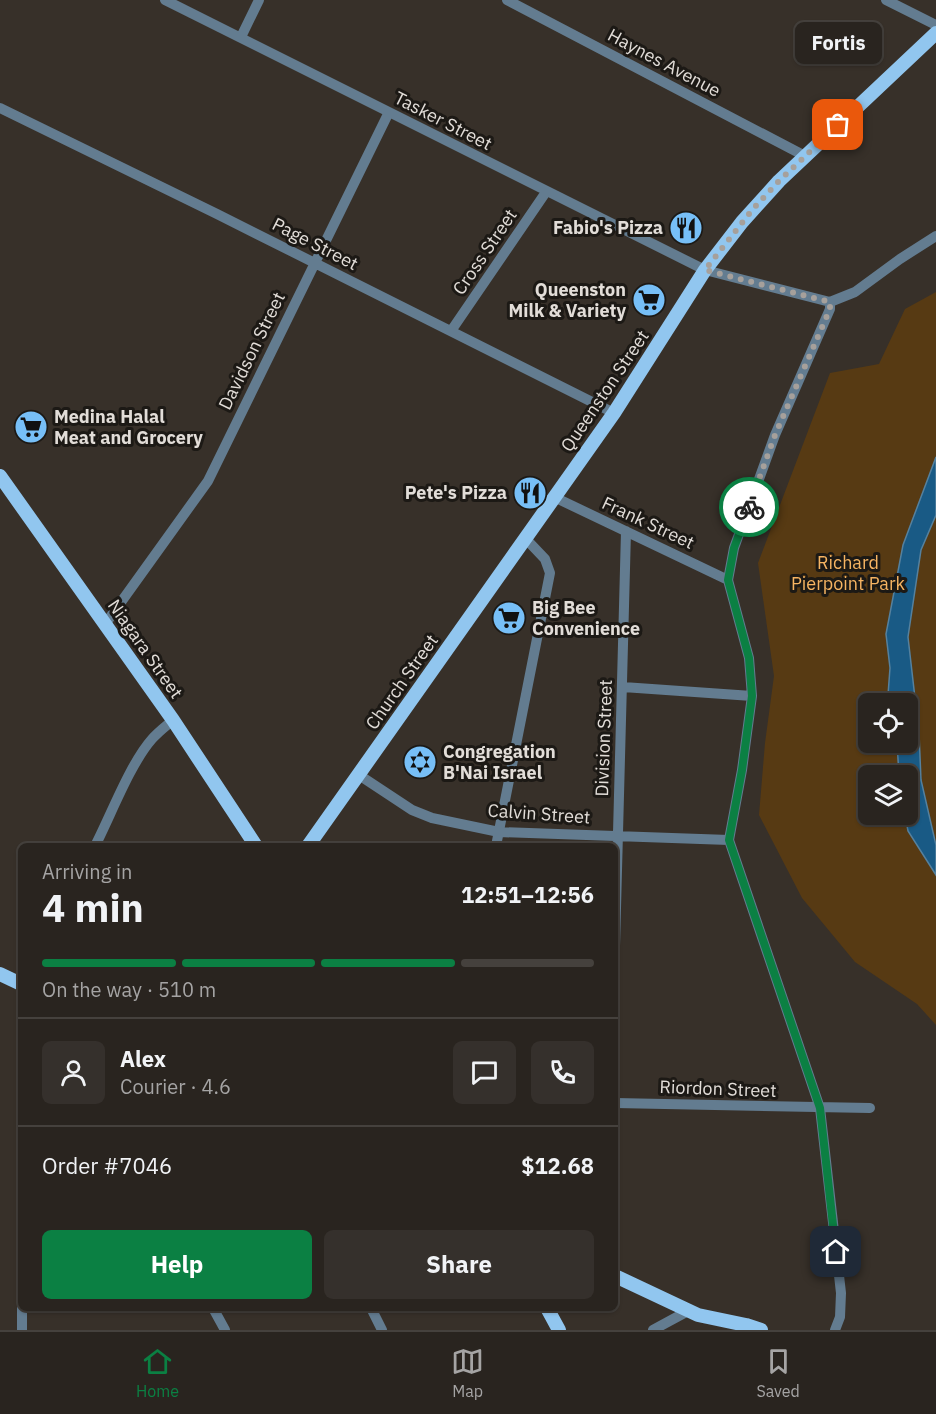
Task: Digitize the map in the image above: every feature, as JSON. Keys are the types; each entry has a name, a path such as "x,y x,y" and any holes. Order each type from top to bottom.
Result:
{"main road":[{"name":"Queenston Street","path":"526,539 614,413 705,270 753,209 805,156 936,33"},
{"name":"Niagara Street","path":"0,476 106,623 254,843"},
{"name":"Church Street","path":"310,843 334,806 359,775 526,539"},
{"path":"0,974 18,983"},
{"path":"618,1277 693,1313 720,1330"},
{"path":"549,1311 559,1330"},
{"path":"693,1313 761,1330"}],"street":[{"name":"Tasker Street","path":"165,0 705,270 830,302"},
{"path":"241,37 260,0"},
{"name":"Haynes Avenue","path":"507,0 805,156"},
{"path":"886,0 936,25"},
{"name":"Page Street","path":"0,108 614,413"},
{"name":"Davidson Street","path":"106,623 208,481 389,112"},
{"name":"Cross Street","path":"451,331 546,192"},
{"path":"835,1330 840,1317 841,1293 820,1108 729,840 752,696 749,658 728,580 734,548 775,435 830,309 830,302 855,292 936,236"},
{"name":"Frank Street","path":"554,497 728,580"},
{"name":"Division Street","path":"617,843 626,531"},
{"path":"497,843 550,573 544,559 526,539"},
{"path":"622,687 752,696"},
{"path":"97,843 144,751 152,739 173,720"},
{"name":"Calvin Street","path":"359,775 412,810 432,818 499,831 729,840"},
{"name":"Riordon Street","path":"618,1103 870,1108"},
{"path":"22,1311 22,1330"},
{"path":"210,1330 223,1327 215,1311"},
{"path":"372,1311 382,1330"},
{"path":"653,1330 693,1313"}],"green space":[{"name":"Richard Pierpoint Park","path":"936,292 936,1025 917,1004 855,962 802,898 759,815 774,676 758,563 830,373 879,364 905,309"}],"water":[{"path":"936,457 936,515 921,550 908,637 914,693 888,693 890,668 886,634 903,545"},
{"path":"918,724 921,780 936,845 936,875 908,831 907,825 918,825 918,765 898,765 898,753 918,753"}],"way so far":[{"path":"749,507 775,435 830,309 830,302 705,270 753,209 838,125"}],"place":[{"name":"Fortis","path":"838,125"},
{"name":"Fabio's Pizza","path":"686,228"},
{"name":"Queenston Milk & Variety","path":"649,300"},
{"name":"Medina Halal Meat and Grocery","path":"31,427"},
{"name":"Pete's Pizza","path":"530,493"},
{"name":"Big Bee Convenience","path":"509,618"},
{"name":"Congregation B'Nai Israel","path":"420,762"}],"route":[{"path":"749,507 734,548 728,580 749,658 752,696 729,840 820,1108 836,1252"}]}
